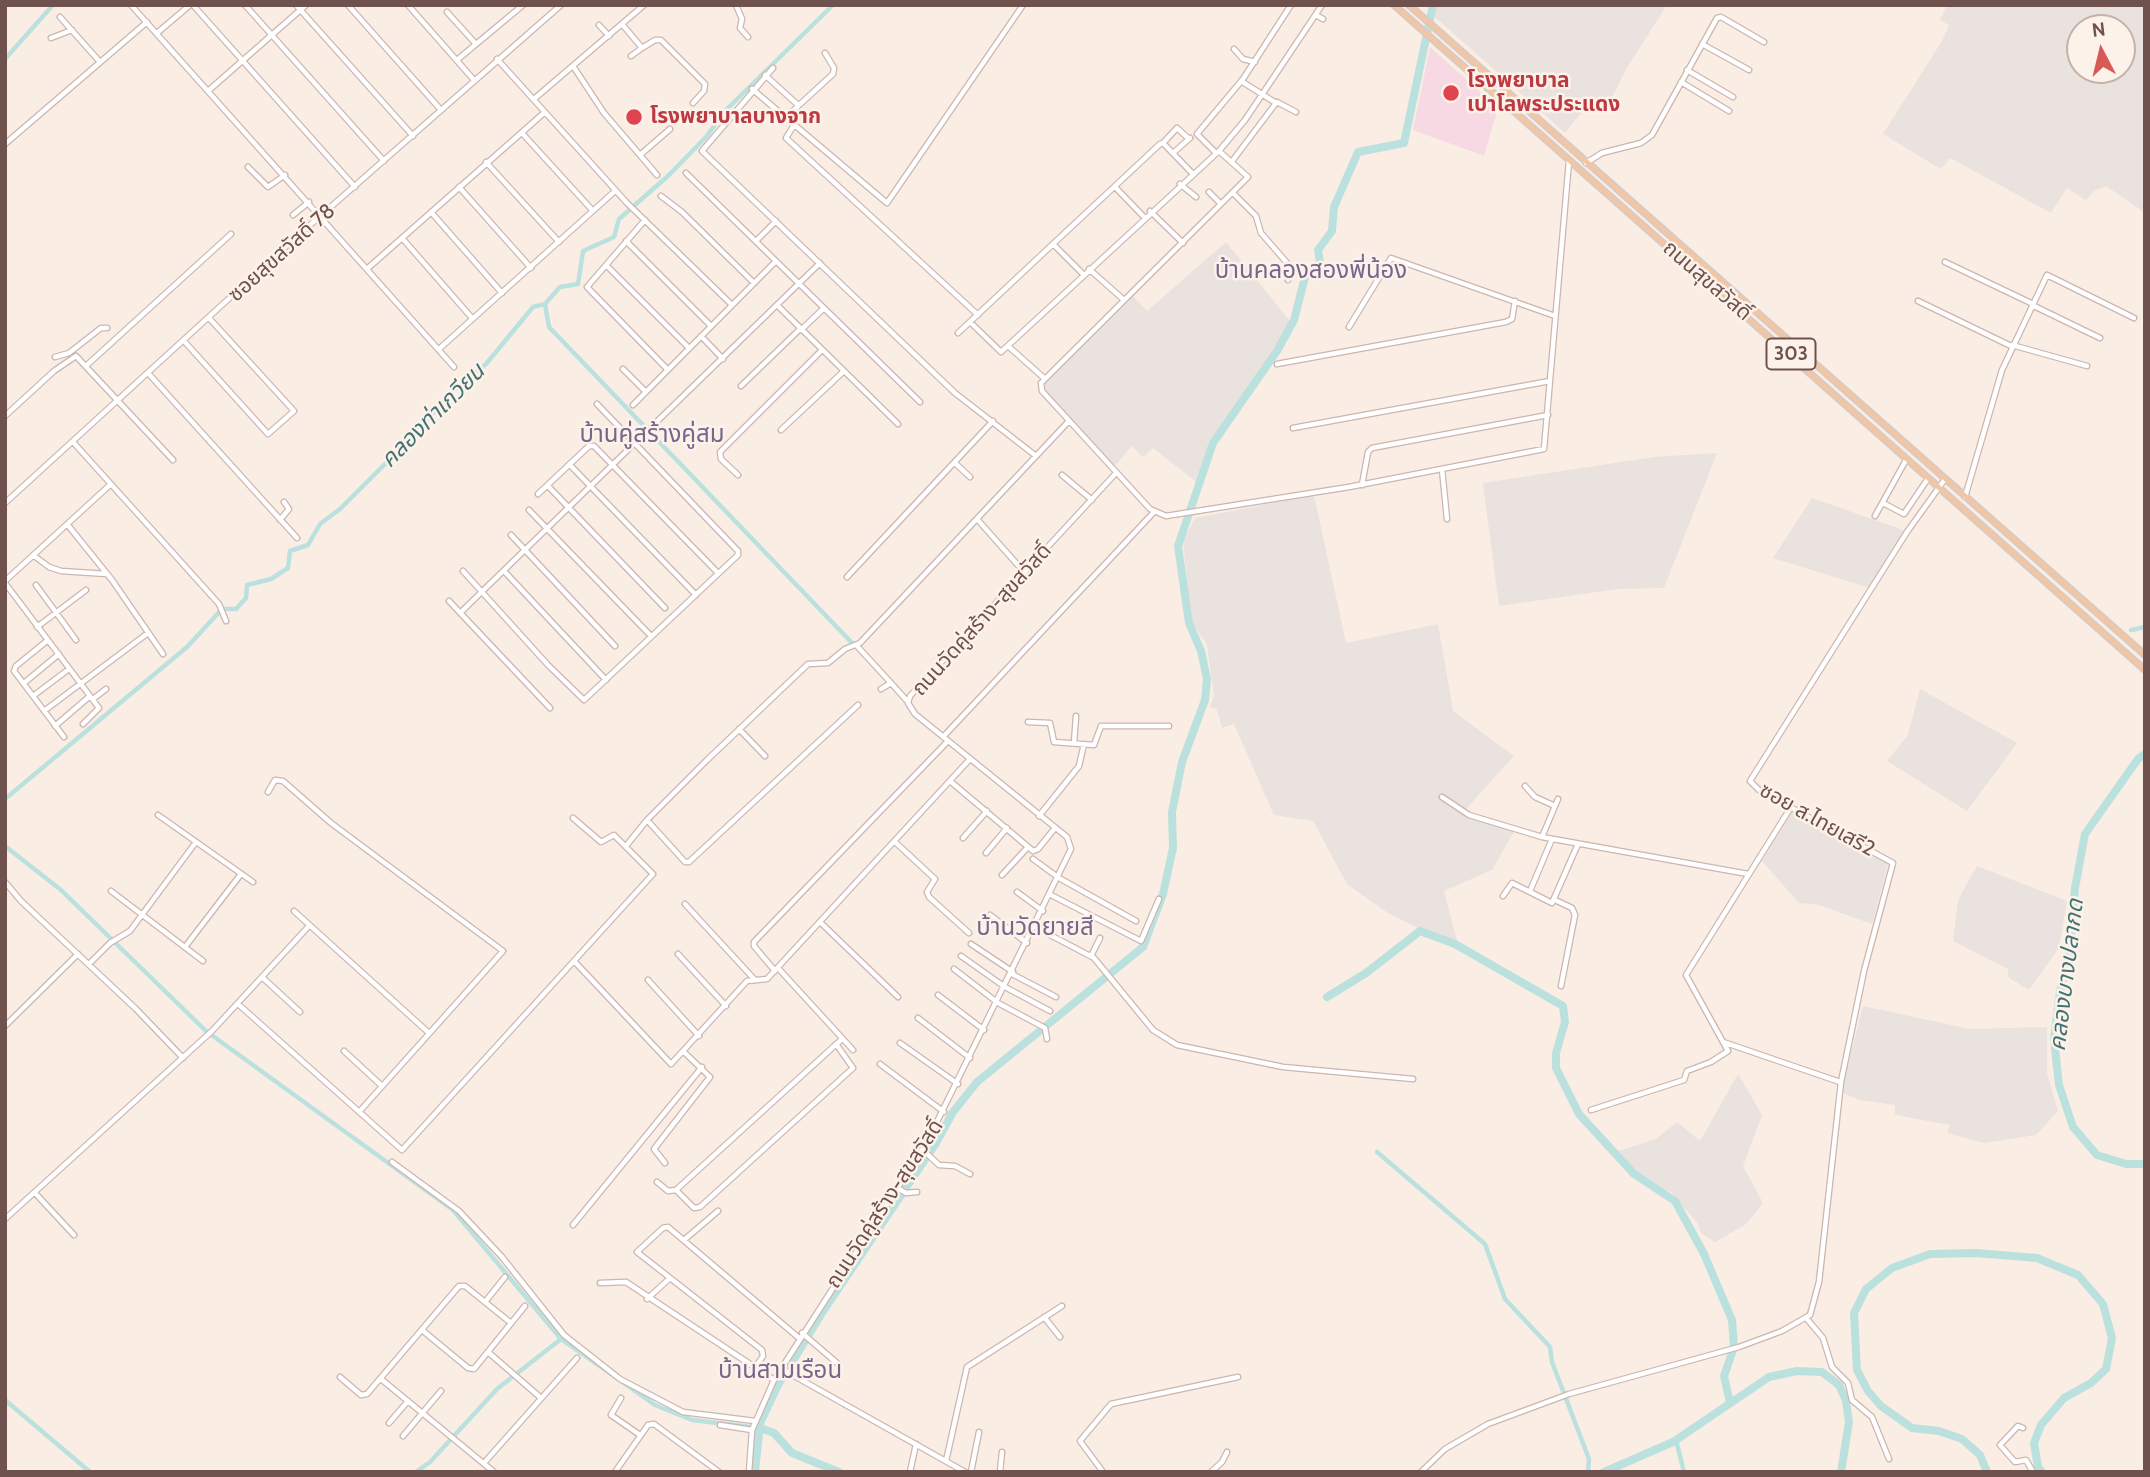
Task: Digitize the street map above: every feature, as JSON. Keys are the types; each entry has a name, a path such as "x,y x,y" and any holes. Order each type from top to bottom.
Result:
{"main road":[{"name":"ถนนสุขสวัสดิ์","path":"1394,5 1791,355 1937,489 2145,670"},
{"name":"ถนนสุขสวัสดิ์","path":"1409,5 2145,655"}],"street":[{"path":"131,5 454,367"},
{"path":"158,33 191,5 355,187"},
{"path":"245,5 384,162"},
{"path":"296,5 412,136"},
{"path":"208,91 306,5"},
{"path":"348,5 442,110"},
{"path":"408,5 474,80"},
{"path":"457,60 523,5"},
{"name":"ซอยสุขสวัสดิ์ 78","path":"5,503 321,216 561,5"},
{"path":"534,99 644,5"},
{"path":"736,5 742,19 740,28 748,37"},
{"path":"752,89 887,203 1023,5"},
{"path":"1173,153 1188,138 1197,135 1241,81 1291,5"},
{"path":"995,358 1217,151 1263,94 1322,5"},
{"path":"447,12 475,44"},
{"path":"1315,15 1323,19"},
{"path":"60,17 100,62"},
{"path":"1586,163 1595,156 1646,140 1717,18 1721,17 1764,42"},
{"path":"5,144 147,22"},
{"path":"622,24 642,48"},
{"path":"599,25 608,36"},
{"path":"51,38 72,30"},
{"path":"631,55 655,40 661,40 705,83 704,91 693,103"},
{"path":"1702,44 1749,70"},
{"path":"1234,49 1243,59 1255,62"},
{"path":"785,118 833,74 834,68 825,53"},
{"path":"497,59 615,191 732,305"},
{"path":"573,66 604,113 657,174"},
{"path":"773,68 752,89 702,151 890,333 978,412 1036,456"},
{"path":"1687,70 1732,97"},
{"path":"765,75 798,105"},
{"path":"1241,81 1296,111"},
{"path":"1681,82 1729,111"},
{"path":"1233,160 1276,101"},
{"path":"368,268 545,112"},
{"path":"794,125 786,138 978,315"},
{"path":"958,332 1177,128 1188,138"},
{"path":"640,155 670,129"},
{"path":"523,133 593,211"},
{"path":"1197,135 1233,160 1248,177 1041,383 1042,391 1116,473 1154,512 1166,516 1187,515 1362,485 1544,449 1569,161"},
{"path":"1163,143 1192,173"},
{"path":"486,162 559,242"},
{"path":"248,167 268,187 285,176"},
{"path":"686,173 920,402"},
{"path":"1181,184 1196,197"},
{"path":"459,187 531,268"},
{"path":"1115,187 1144,217"},
{"path":"439,349 615,191"},
{"path":"1209,192 1221,204"},
{"path":"1233,193 1256,216 1261,233 1288,264 1291,271 1288,280"},
{"path":"660,196 682,212 754,283"},
{"path":"293,215 309,202"},
{"path":"1150,211 1183,243"},
{"path":"431,212 502,293"},
{"path":"645,220 587,288 667,370"},
{"path":"755,241 776,221"},
{"path":"87,365 231,234"},
{"path":"402,238 472,318"},
{"path":"626,241 710,326"},
{"path":"1053,244 1083,274"},
{"path":"1349,327 1391,258 1555,316"},
{"path":"633,405 776,261"},
{"path":"1945,262 2100,338"},
{"path":"460,613 820,263"},
{"path":"606,265 689,348"},
{"path":"1089,269 1124,300"},
{"path":"1965,497 2001,370 2047,275 2134,318"},
{"path":"1277,364 1506,323 1512,320 1514,301"},
{"path":"1918,301 2012,345 2087,366"},
{"path":"777,305 898,424"},
{"path":"741,386 824,308"},
{"path":"184,341 268,434 294,411 209,318"},
{"path":"970,322 1001,352"},
{"path":"55,357 74,350 101,328 107,328"},
{"path":"701,336 723,359"},
{"path":"1008,345 1044,378"},
{"path":"74,350 76,356 120,400 173,460"},
{"path":"738,475 721,458 720,452 822,350"},
{"path":"5,416 52,372 76,356"},
{"path":"623,369 646,392"},
{"path":"781,430 844,371"},
{"path":"148,373 297,538"},
{"path":"1293,428 1550,381"},
{"path":"463,571 579,698 587,698 738,555 738,551 597,404"},
{"path":"1362,485 1368,452 1372,448 1548,415"},
{"path":"847,577 993,421"},
{"path":"626,846 647,820 808,664 828,663 845,649 857,646 1069,421"},
{"path":"73,442 221,608 224,620"},
{"path":"538,494 593,445 718,573"},
{"path":"1875,516 1906,460"},
{"path":"955,463 970,477"},
{"path":"570,465 696,595"},
{"path":"1442,469 1447,519"},
{"name":"ถนนวัดคู่สร้าง-สุขสวัสดิ์","path":"749,1472 753,1426 774,1380 786,1371 804,1337 902,1191 998,1003 1072,846 1070,840 915,714 908,703 910,696 1116,473"},
{"path":"1062,475 1092,500"},
{"name":"ซอย ส.ไทยเสรี2","path":"1841,1082 1864,971 1893,863 1759,790 1751,783 1751,778 1907,532 1945,479"},
{"path":"1883,502 1902,517 1927,480"},
{"path":"83,724 100,710 5,582 111,484"},
{"path":"548,486 665,608"},
{"path":"280,520 289,509 284,502"},
{"path":"529,510 651,636"},
{"path":"943,737 1154,512"},
{"path":"977,519 1024,572"},
{"path":"67,524 108,574 163,654"},
{"path":"512,535 615,646"},
{"path":"33,555 48,567 61,571 108,574"},
{"path":"504,571 606,680"},
{"path":"36,586 76,640"},
{"path":"37,627 86,590"},
{"path":"449,601 550,708"},
{"path":"44,711 148,633"},
{"path":"48,640 14,668 64,737"},
{"path":"857,646 908,703"},
{"path":"24,683 59,654"},
{"path":"33,696 69,669"},
{"path":"881,689 891,683"},
{"path":"55,726 91,697 106,689"},
{"path":"647,820 685,862 689,862 858,705"},
{"path":"1074,743 1076,716"},
{"path":"1028,722 1050,723 1053,741 1084,744 1096,744 1101,726 1169,726"},
{"path":"739,729 765,755"},
{"path":"853,1050 754,946 754,942 948,741"},
{"path":"1039,816 1079,766 1084,744"},
{"path":"574,961 671,1064 747,981 764,981 776,969 970,759"},
{"path":"268,792 275,780 283,781 331,824 502,949 502,953 359,1112"},
{"path":"950,781 1028,847 1037,851 1055,828"},
{"path":"1524,786 1535,797 1555,806"},
{"path":"1442,797 1469,815 1542,837 1748,874"},
{"path":"1542,837 1558,799"},
{"path":"1591,1110 1684,1080 1687,1071 1711,1062 1728,1051 1686,975 1791,807"},
{"path":"963,838 987,811"},
{"path":"158,815 253,882"},
{"path":"238,1004 402,1150 653,874 613,834 599,842 573,818"},
{"path":"986,853 1007,828"},
{"path":"1530,891 1552,839"},
{"path":"89,964 144,914 196,842"},
{"path":"895,842 935,879 927,892 929,897 969,933"},
{"path":"1503,896 1510,884 1552,903 1578,844"},
{"path":"1002,875 1028,847"},
{"path":"1033,859 1059,878 1136,921"},
{"path":"185,947 241,874"},
{"path":"5,882 21,901 183,1058"},
{"path":"111,891 203,961"},
{"path":"1017,892 1043,911"},
{"path":"1051,895 1141,941 1159,899"},
{"path":"1555,900 1572,908 1575,915 1561,986"},
{"path":"685,904 756,981"},
{"path":"294,911 308,927 429,1033"},
{"path":"990,915 1027,943"},
{"path":"820,922 898,997"},
{"path":"1035,926 1091,956 1108,972 1153,1030 1183,1047 1283,1067 1413,1079"},
{"path":"5,1219 210,1034 308,927"},
{"path":"1091,956 1100,939"},
{"path":"971,944 1012,973 1056,997"},
{"path":"5,1026 78,954"},
{"path":"678,954 726,1006"},
{"path":"961,956 1005,987 1050,1012"},
{"path":"954,969 998,1003 1044,1028 1047,1039"},
{"path":"262,978 300,1012"},
{"path":"648,980 699,1036"},
{"path":"938,995 984,1030"},
{"path":"918,1018 970,1058"},
{"path":"657,1182 668,1191 676,1190 842,1039"},
{"path":"1420,1472 1445,1449 1488,1423 1561,1396 1739,1347 1807,1319 1819,1282 1841,1082 1722,1041"},
{"path":"900,1042 958,1084"},
{"path":"676,1190 697,1208 771,1144 853,1068 836,1044"},
{"path":"344,1051 382,1086"},
{"path":"666,1163 654,1149 710,1076 684,1052"},
{"path":"880,1064 944,1112"},
{"path":"573,1225 702,1067"},
{"path":"924,1151 939,1165 955,1166 970,1174"},
{"path":"392,1162 459,1211 502,1257 563,1334 620,1379 673,1409 753,1426"},
{"path":"902,1191 916,1192"},
{"path":"35,1193 74,1235"},
{"path":"684,1241 718,1211"},
{"path":"755,1368 763,1356 762,1350 637,1252 666,1227 837,1363"},
{"path":"485,1302 505,1277"},
{"path":"647,1299 669,1279"},
{"path":"600,1283 622,1281 774,1380"},
{"path":"340,1377 363,1395 381,1379 459,1286 465,1286 511,1323"},
{"path":"422,1330 471,1370 525,1306"},
{"path":"947,1472 967,1367 1062,1306"},
{"path":"1044,1317 1060,1337"},
{"path":"1807,1319 1823,1338 1832,1367 1848,1383 1852,1400 1872,1417 1889,1459"},
{"path":"488,1352 541,1398"},
{"path":"484,1463 577,1357"},
{"path":"786,1371 965,1472"},
{"path":"1103,1472 1080,1441 1111,1404 1238,1377"},
{"path":"381,1379 494,1472"},
{"path":"403,1436 441,1391"},
{"path":"621,1398 611,1415 640,1435"},
{"path":"389,1423 408,1401"},
{"path":"615,1472 640,1435 648,1425 654,1423 719,1472"},
{"path":"720,1425 753,1426"},
{"path":"2022,1428 2018,1426 2000,1445 2015,1462 2026,1460 2033,1472"},
{"path":"971,1472 979,1433"},
{"path":"910,1472 916,1444"},
{"path":"1000,1472 1002,1452"},
{"path":"1210,1472 1227,1455"}],"shaded area":[{"path":"1436,5 1667,5 1626,69 1605,112 1590,102 1565,133 1434,16"},
{"path":"1947,5 2145,5 2144,212 2106,186 2094,191 2086,200 2067,188 2051,213 1950,158 1941,169 1883,134 1942,41 1949,25 1940,20"},
{"name":"โรงพยาบาล เปาโลพระประแดง","path":"1430,47 1498,108 1484,156 1413,130"},
{"path":"1226,242 1289,320 1283,335 1221,429 1199,484 1153,448 1143,457 1132,446 1114,467 1042,389 1045,382 1132,295 1147,311"},
{"path":"1717,453 1664,588 1618,589 1499,606 1483,483 1654,457"},
{"path":"1314,495 1346,643 1438,624 1453,711 1514,756 1465,810 1516,828 1492,870 1444,891 1459,948 1388,913 1347,884 1313,821 1274,815 1234,724 1222,728 1217,709 1210,707 1214,696 1207,645 1191,621 1183,541 1195,518"},
{"path":"1812,498 1906,531 1870,588 1773,558"},
{"path":"1920,689 2017,743 1967,811 1887,761 1908,735"},
{"path":"1793,810 1889,860 1872,924 1816,904 1799,903 1762,861"},
{"path":"1977,866 2067,901 2059,948 2029,990 2008,977 2008,969 1953,941 1958,900"},
{"path":"1863,1006 1970,1029 2047,1027 2047,1073 2058,1111 2036,1135 1984,1143 1947,1133 1950,1125 1895,1114 1895,1105 1860,1100 1841,1092"},
{"path":"1738,1074 1762,1115 1743,1166 1763,1203 1746,1224 1715,1242 1701,1233 1698,1224 1671,1192 1644,1179 1615,1152 1656,1139 1677,1122 1700,1141"}],"waterway":[{"path":"5,59 53,5"},
{"name":"คลองท่าเกวียน","path":"5,799 187,647 222,609 236,609 246,598 247,585 271,579 288,568 290,551 308,545 320,524 340,509 455,389 486,364 533,307 545,304 560,287 578,284 583,251 614,237 619,219 669,175 706,137 726,110 833,5"},
{"path":"755,1472 760,1423 777,1387 822,1313 936,1143 953,1112 977,1082 1143,947 1163,894 1173,848 1172,812 1182,762 1205,700 1207,679 1201,651 1189,623 1178,546 1213,443 1277,351 1294,320 1305,277 1321,269 1318,250 1332,231 1334,207 1358,152 1404,143 1433,5"},
{"path":"545,304 549,327 854,645"},
{"path":"2131,630 2145,627"},
{"name":"คลองบางปลากด","path":"2145,754 2138,759 2085,834 2075,888 2070,950 2060,992 2054,1039 2059,1085 2073,1127 2097,1155 2126,1164 2145,1164"},
{"path":"5,846 61,890 206,1031 453,1210 561,1339 611,1374"},
{"path":"1327,997 1366,973 1420,931 1455,944 1563,1006 1565,1022 1556,1053 1556,1068 1579,1114 1634,1174 1675,1201 1704,1254 1732,1320 1734,1347 1724,1376 1730,1403"},
{"path":"1377,1152 1485,1244 1505,1299 1550,1347 1552,1362 1589,1459 1588,1472"},
{"name":"คลองบางปลากด","path":"1987,1472 1980,1455 1962,1439 1939,1431 1912,1428 1881,1406 1868,1391 1857,1370 1854,1313 1866,1289 1892,1268 1930,1254 1976,1253 2037,1258 2078,1275 2103,1304 2112,1338 2106,1369 2091,1383 2064,1398 2041,1425 2034,1443 2038,1467 2042,1472"},
{"path":"416,1472 430,1462 497,1389 561,1339"},
{"name":"คลองบางปลากด","path":"1604,1472 1673,1442 1769,1377 1797,1371 1822,1372 1839,1385 1846,1401 1849,1422 1841,1472"},
{"path":"621,1381 655,1405 692,1420 760,1428"},
{"path":"5,1400 90,1472"},
{"path":"760,1428 774,1433 792,1453 839,1472"},
{"path":"1676,1440 1684,1472"}],"place":[{"name":"โรงพยาบาล เปาโลพระประแดง","path":"1451,93"},
{"name":"โรงพยาบาลบางจาก","path":"634,117"}],"district":[{"name":"บ้านคลองสองพี่น้อง","path":"1311,271"},
{"name":"บ้านคู่สร้างคู่สม","path":"652,435"},
{"name":"บ้านวัดยายสี","path":"1035,928"},
{"name":"บ้านสามเรือน","path":"780,1371"}]}
